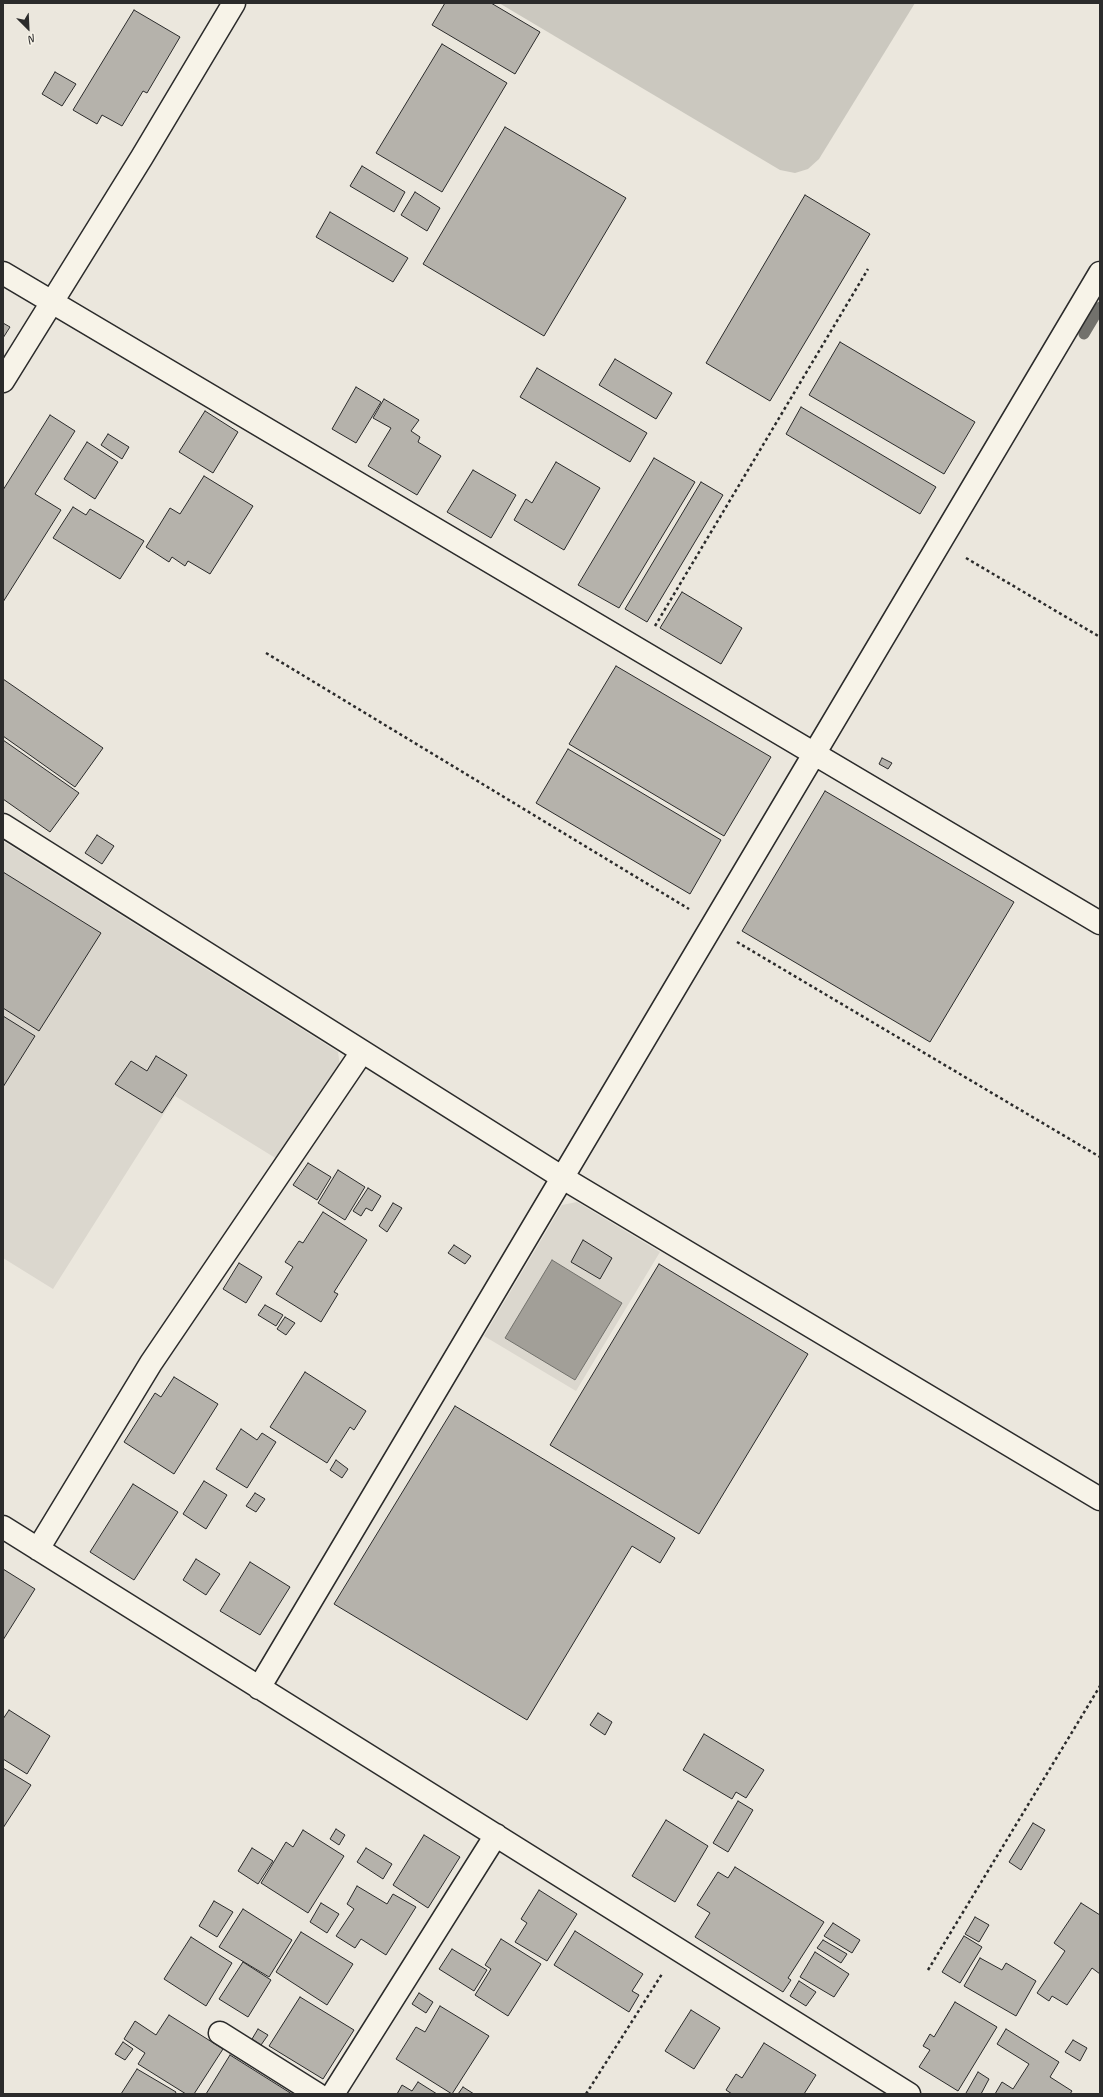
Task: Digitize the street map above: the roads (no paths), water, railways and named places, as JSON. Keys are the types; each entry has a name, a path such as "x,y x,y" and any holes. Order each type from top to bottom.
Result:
{"street":[{"path":"3,381 142,158 234,3"},
{"path":"3,273 1100,923"},
{"path":"260,1688 1100,273"},
{"path":"3,825 563,1178 1100,1499"},
{"path":"38,1549 151,1363 362,1052"},
{"path":"3,1527 909,2094"},
{"path":"333,2094 496,1835"},
{"path":"220,2033 317,2094"}],"waterway":[{"path":"1084,334 1100,307"}]}
